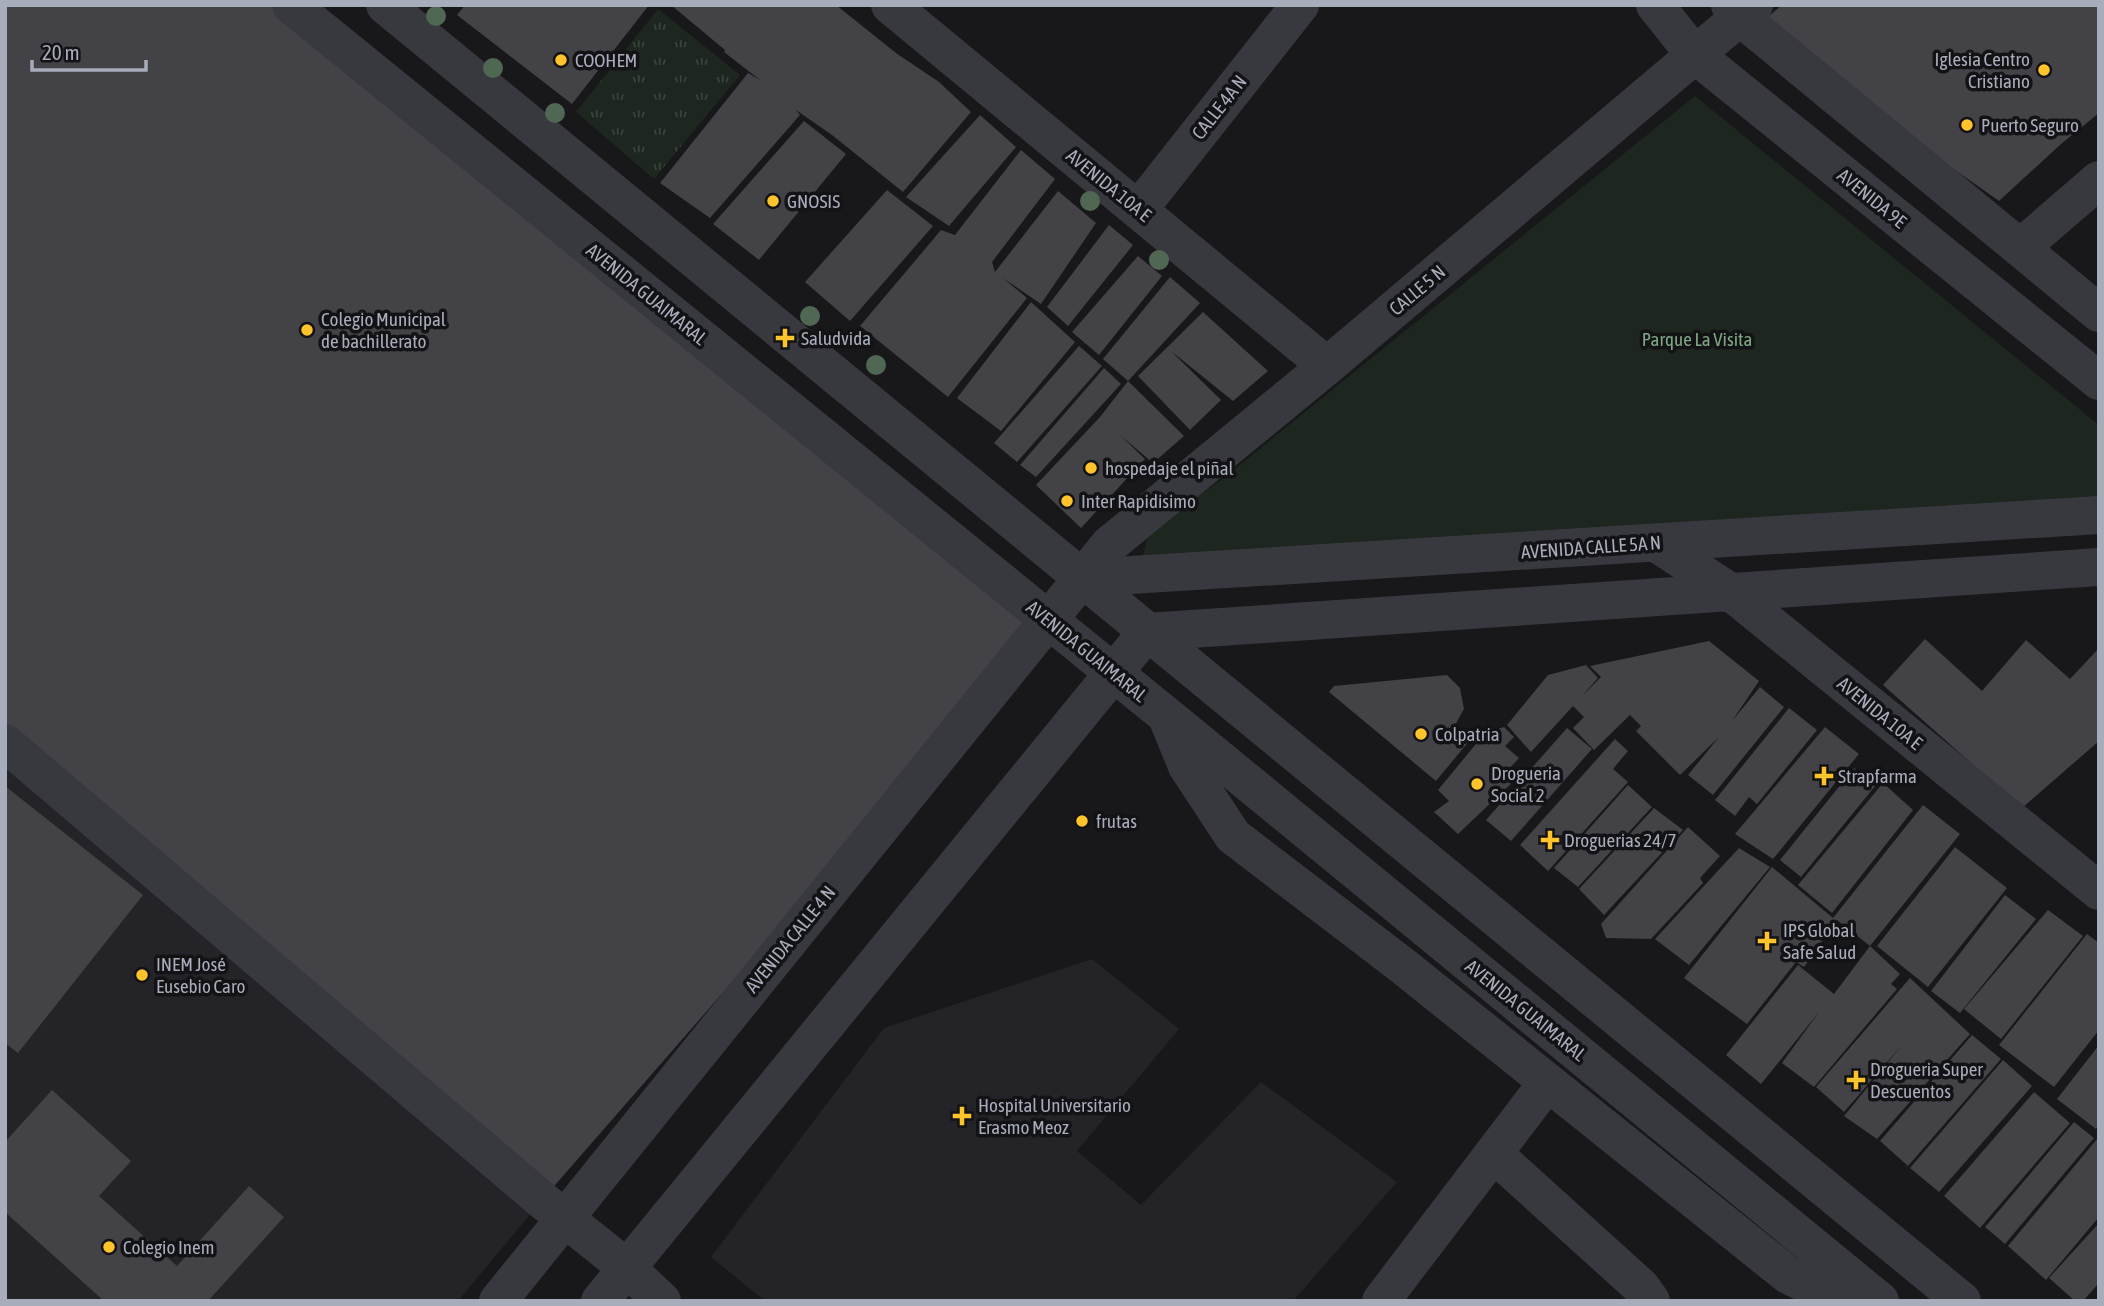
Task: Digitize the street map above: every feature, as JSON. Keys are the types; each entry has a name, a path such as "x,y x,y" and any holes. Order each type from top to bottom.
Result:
{"street":[{"name":"AVENIDA GUAIMARAL","path":"291,5 1167,716 1877,1298"},
{"name":"CALLE 4A N","path":"1139,209 1300,5"},
{"name":"AVENIDA 9E","path":"1655,5 1695,54 2099,381"},
{"name":"AVENIDA 10A E","path":"892,6 1327,366"},
{"name":"CALLE 5 N","path":"1082,578 1109,545 1327,366 1695,54 1741,9"},
{"path":"1741,9 2099,313"},
{"path":"401,10 1147,632 1962,1301"},
{"path":"2020,248 2099,180"},
{"name":"AVENIDA CALLE 5A N","path":"1082,578 2099,515"},
{"name":"AVENIDA 10A E","path":"1656,543 1732,593 2099,891"},
{"path":"600,1301 1147,632 2099,567"},
{"name":"AVENIDA CALLE 4 N","path":"498,1301 1082,578"},
{"path":"1167,716 1186,766 1233,836 1403,966 1788,1275 1835,1298 1877,1298"},
{"path":"5,743 565,1219 627,1268 662,1301"},
{"path":"1381,1301 1547,1083"},
{"path":"1494,1154 1636,1296"}],"shaded area":[{"name":"INEM José Eusebio Caro","path":"5,743 542,1200 458,1301 5,1301"},
{"name":"Hospital Universitario Erasmo Meoz","path":"1092,959 1179,1029 1077,1151 1141,1205 1261,1082 1397,1182 1293,1301 765,1301 711,1257 884,1028"}],"green space":[{"path":"658,9 740,75 654,179 576,112"},
{"name":"Parque La Visita","path":"1695,96 2099,425 2099,498 1139,569 1149,532 1226,476"}],"building":[{"path":"5,5 291,5 1048,620 542,1200 5,740"},
{"name":"COOHEM","path":"465,5 649,5 572,104 457,15"},
{"path":"671,5 836,5 896,53 939,82 971,112 903,192 796,110 800,115 710,218 660,183 748,73 760,80"},
{"name":"Iglesia Centro Cristiano","path":"1782,5 2099,5 2099,113 1999,201 1866,107 1763,21"},
{"path":"980,115 1016,147 949,226 906,197"},
{"path":"804,121 846,154 759,260 713,224"},
{"path":"1021,150 1055,179 992,262 995,272 1058,191 1096,223 1041,304 1003,278 1027,298 948,397 860,326 941,230 955,235"},
{"path":"887,190 933,226 850,321 805,282"},
{"path":"1109,225 1133,245 1068,326 1047,307"},
{"path":"1138,256 1162,276 1099,355 1072,332"},
{"path":"1170,277 1200,303 1128,381 1103,359"},
{"path":"1031,302 1075,342 1001,431 957,398"},
{"path":"1203,312 1268,371 1233,401 1171,351 1221,400 1190,430 1138,376"},
{"path":"1079,346 1102,366 1017,462 994,443"},
{"path":"1104,368 1121,384 1036,477 1020,465"},
{"name":"hospedaje el piñal","path":"1128,381 1184,436 1153,463 1120,435 1145,459 1081,528 1036,485 1100,417"},
{"path":"1925,639 1982,691 2026,640 2070,679 2099,648 2099,741 2022,808 1883,685"},
{"path":"1709,641 1759,681 1732,721 1760,687 1784,707 1713,795 1688,775 1719,737 1680,775 1636,731 1641,726 1630,715 1594,750 1573,728 1584,717 1573,706 1531,752 1507,725 1548,675 1586,665 1598,678 1582,696 1601,677 1590,666"},
{"name":"Colpatria","path":"1447,675 1460,688 1464,709 1454,727 1470,740 1436,781 1329,692 1334,686"},
{"path":"1789,708 1817,730 1757,804 1749,797 1735,816 1715,800"},
{"name":"Drogueria Social 2","path":"1504,727 1514,737 1505,746 1519,758 1508,770 1517,778 1458,834 1434,812 1449,801 1438,790 1485,733"},
{"path":"1825,727 1859,754 1773,859 1735,834"},
{"path":"1567,728 1592,749 1511,841 1486,820"},
{"path":"1615,739 1628,751 1613,769 1628,782 1548,871 1520,845"},
{"path":"1854,768 1876,785 1801,877 1780,860"},
{"path":"1883,783 1913,810 1832,913 1798,885"},
{"path":"1628,785 1652,807 1578,887 1554,868"},
{"path":"5,786 143,895 18,1053 5,1043"},
{"name":"IPS Global Safe Salud","path":"1923,805 1960,834 1870,946 1837,920 1804,967 1796,962 1747,1024 1684,978 1772,867 1833,918"},
{"path":"1654,808 1683,830 1604,915 1579,889"},
{"path":"1688,827 1720,856 1700,878 1703,883 1651,939 1606,938 1601,924"},
{"path":"1955,847 2007,888 1928,987 1877,946"},
{"path":"1739,848 1770,867 1689,965 1655,939"},
{"path":"2005,895 2036,919 1960,1013 1931,991"},
{"path":"2048,910 2083,936 2001,1039 1964,1009"},
{"path":"2087,934 2099,943 2099,1030 2054,1087 1999,1045"},
{"path":"1870,946 1900,974 1891,984 1897,989 1814,1087 1782,1063 1819,1012 1761,1084 1726,1055 1798,965 1834,994"},
{"path":"1910,978 1970,1034 1877,1139 1844,1116 1903,1044 1844,1112 1816,1087"},
{"path":"1972,1035 2001,1059 1908,1166 1880,1141"},
{"path":"2099,1045 2099,1125 2096,1129 2057,1099"},
{"path":"2003,1060 2032,1086 1939,1192 1910,1168"},
{"path":"52,1090 131,1161 99,1196 177,1266 249,1186 284,1217 208,1301 104,1301 5,1212 5,1142"},
{"path":"2034,1092 2070,1123 1980,1228 1944,1196"},
{"path":"2074,1122 2094,1138 2005,1244 1985,1227"},
{"path":"2097,1139 2099,1217 2046,1280 2008,1246"},
{"path":"2099,1223 2099,1283 2083,1301 2075,1301 2049,1278"}],"place":[{"name":"COOHEM","path":"561,60"},
{"name":"Iglesia Centro Cristiano","path":"2044,70"},
{"name":"Puerto Seguro","path":"1967,125"},
{"name":"GNOSIS","path":"773,201"},
{"name":"Colegio Municipal de bachillerato","path":"307,330"},
{"name":"Saludvida","path":"785,338"},
{"name":"hospedaje el piñal","path":"1091,468"},
{"name":"Inter Rapidisimo","path":"1067,501"},
{"name":"Colpatria","path":"1421,734"},
{"name":"Strapfarma","path":"1824,776"},
{"name":"Drogueria Social 2","path":"1477,784"},
{"name":"frutas","path":"1082,821"},
{"name":"Droguerias 24/7","path":"1550,840"},
{"name":"IPS Global Safe Salud","path":"1767,941"},
{"name":"INEM José Eusebio Caro","path":"142,975"},
{"name":"Drogueria Super Descuentos","path":"1856,1080"},
{"name":"Hospital Universitario Erasmo Meoz","path":"962,1116"},
{"name":"Colegio Inem","path":"109,1247"}]}
